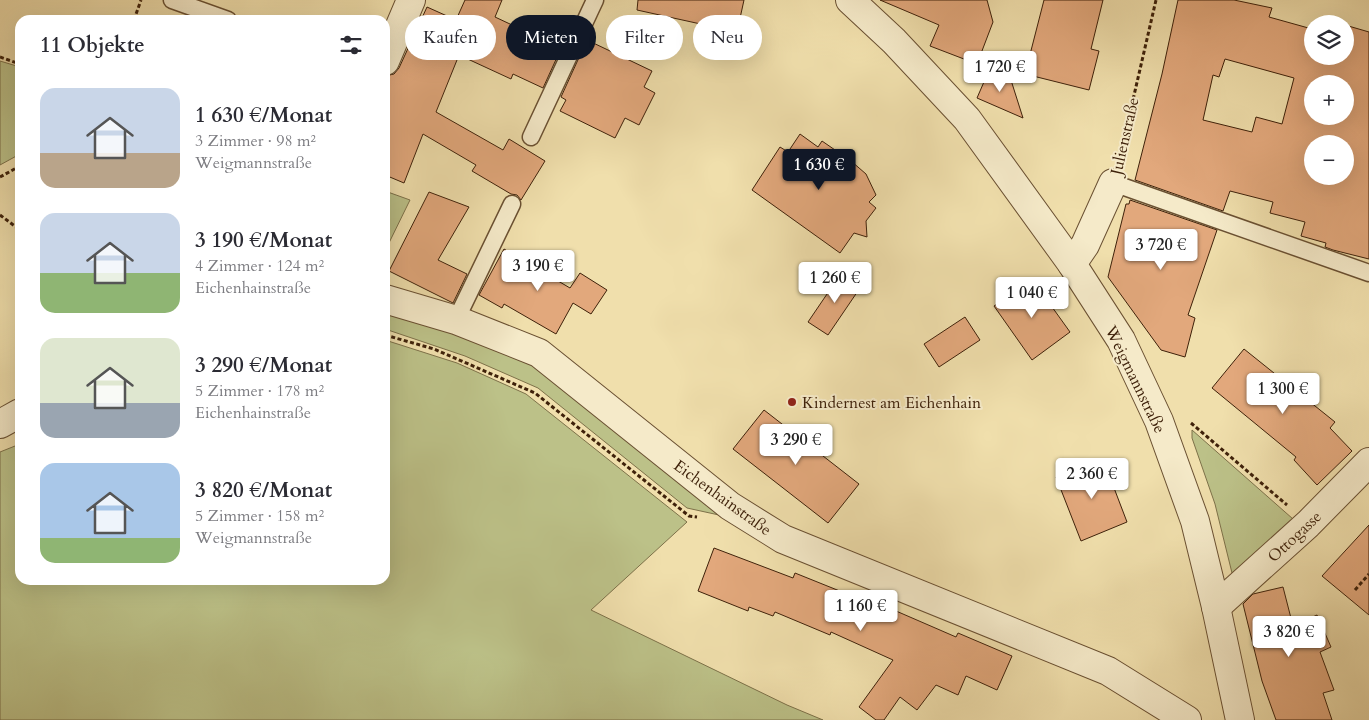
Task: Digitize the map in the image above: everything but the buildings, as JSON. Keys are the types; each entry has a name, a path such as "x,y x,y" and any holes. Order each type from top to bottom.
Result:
{"street":[{"path":"390,49 411,0"},
{"name":"Weigmannstraße","path":"850,0 894,41 968,119 1072,264 1121,340 1159,421 1195,522 1216,607 1240,720"},
{"name":"Julienstraße","path":"1072,264 1085,245 1113,183"},
{"name":"Eichenhainstraße","path":"390,300 456,320 539,353 730,506 782,539 1108,671 1187,720"},
{"path":"0,424 15,416"},
{"name":"Ottogasse","path":"1216,607 1308,524 1369,462"}],"lane":[{"path":"172,0 214,15"},
{"path":"531,137 595,0"},
{"path":"1113,183 1369,273"},
{"path":"456,320 512,204"}],"path":[{"path":"136,15 141,0"},
{"name":"Julienstraße","path":"1113,183 1156,0"},
{"path":"0,57 15,62"},
{"path":"0,178 15,169"},
{"path":"0,215 15,226"},
{"path":"390,336 434,349 535,393 689,516 699,517"},
{"path":"1184,417 1308,524"},
{"path":"1355,590 1369,574"}],"green space":[{"path":"0,61 15,66 15,157 0,165"},
{"path":"390,193 410,200 390,241"},
{"path":"390,313 464,336 502,351 539,369 719,515 687,508 538,388 465,356 390,331"},
{"path":"390,342 457,363 526,394 687,522 591,610 787,705 823,720 0,720 0,452 15,446 15,585 390,585"},
{"path":"1192,430 1293,519 1233,577 1215,504 1192,438"}],"place":[{"name":"Kindernest am Eichenhain","path":"792,402"}]}
